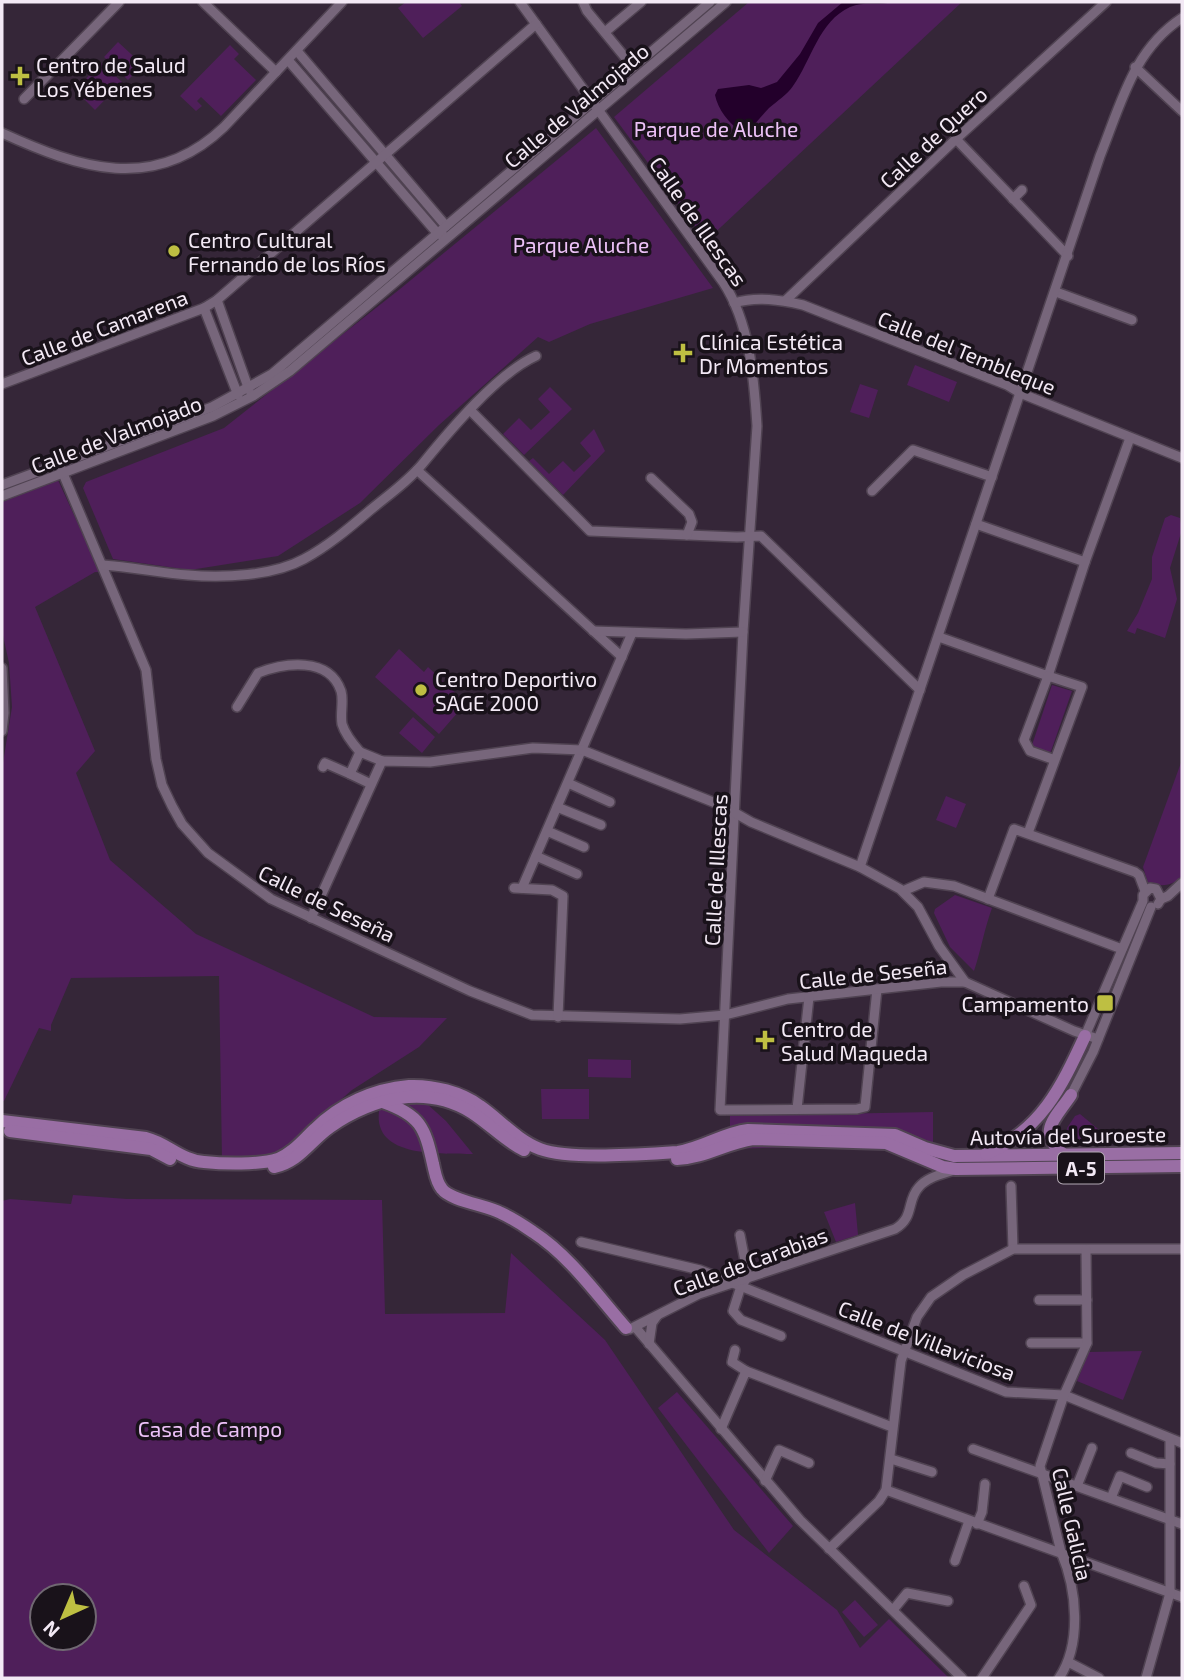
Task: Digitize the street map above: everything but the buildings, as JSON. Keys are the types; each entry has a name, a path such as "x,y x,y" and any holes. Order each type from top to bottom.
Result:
{"highway":[{"path":"980,1157 1014,1141 1036,1119 1092,1038"},
{"path":"2,1121 146,1138 200,1162 263,1162 286,1155 331,1115 353,1101 374,1093 412,1086 436,1088 469,1099 533,1146 565,1154 694,1150 726,1135 748,1129 888,1134 906,1139 955,1162"},
{"path":"1064,1155 1048,1136 1050,1125 1071,1095"},
{"path":"2,1129 151,1149 181,1164 201,1169 268,1168 291,1162 326,1130 352,1112 382,1101 418,1096 456,1104 518,1147 541,1158 560,1161 692,1159 753,1139 872,1141 896,1146 943,1167 955,1162"},
{"path":"382,1101 403,1109 424,1128 436,1177 443,1191 454,1198 499,1212 542,1238 631,1328"},
{"path":"1050,1101 1061,1110"},
{"name":"Autovía del Suroeste","path":"955,1162 980,1157 1182,1153"},
{"name":"Autovía del Suroeste","path":"955,1162 1182,1166"}],"street":[{"path":"24,99 119,2"},
{"path":"203,2 276,72"},
{"path":"2,133 47,154 73,162 126,170 149,167 180,157 206,143 224,127 342,2"},
{"name":"Calle de Illescas","path":"520,2 723,282 743,327 757,426 743,632 720,1110 797,1109"},
{"path":"583,2 587,11 633,67"},
{"name":"Calle de Valmojado","path":"605,33 641,2"},
{"name":"Calle de Valmojado","path":"596,105 633,67 710,2"},
{"name":"Calle de Valmojado","path":"2,496 213,416 290,371 447,231 596,105 726,2"},
{"name":"Calle de Quero","path":"785,300 1106,2"},
{"path":"860,867 1100,156 1135,67 1159,37 1182,18"},
{"path":"386,155 536,24"},
{"path":"250,387 272,374 438,234 447,231 297,51"},
{"path":"288,60 438,234"},
{"path":"1135,67 1182,111"},
{"path":"956,139 1068,256"},
{"name":"Calle de Camarena","path":"2,384 204,308 217,300 386,155"},
{"path":"1013,199 1022,190"},
{"path":"1056,292 1132,320"},
{"path":"204,308 239,399 248,394 250,387 217,300"},
{"name":"Calle del Tembleque","path":"734,303 746,300 785,300 825,313 1182,458"},
{"path":"103,565 190,575 227,576 263,572 302,561 338,538 416,470 470,410 521,363 536,356"},
{"name":"Calle de Valmojado","path":"2,485 239,399"},
{"path":"470,410 590,531 761,536 920,690"},
{"path":"1055,760 1030,751 1024,740 1130,438"},
{"path":"872,491 913,450 992,477"},
{"name":"Calle de Seseña","path":"59,464 146,670 154,750 162,785 172,806 182,824 212,856 267,897 506,1006 532,1015 680,1019 725,1015 788,999 941,982 965,982 1092,1038"},
{"path":"416,470 622,657"},
{"path":"652,478 689,514 692,522 687,535"},
{"path":"976,523 1085,562"},
{"path":"593,631 743,632"},
{"path":"558,1017 563,896 552,890 518,888 536,856 632,633"},
{"path":"939,637 1082,687 1028,833"},
{"path":"237,707 258,673 287,665 307,664 328,673 337,682 343,701 342,724 351,741 360,752 382,761 430,762 533,748 582,750 701,797 860,867 903,891 918,907 939,946 965,982"},
{"path":"2,668 2,731"},
{"path":"350,774 360,752"},
{"path":"311,918 382,761"},
{"path":"323,768 325,763 371,784"},
{"path":"568,783 610,802"},
{"path":"557,807 601,825"},
{"path":"988,899 1014,829 1135,872 1143,883 1147,904 1092,1038"},
{"path":"547,831 584,847"},
{"path":"536,856 577,874"},
{"path":"903,891 924,882 940,883 1122,949"},
{"path":"1147,904 1159,903 1182,883"},
{"path":"1145,891 1150,888 1156,890 1161,899"},
{"path":"1071,1095 1122,949 1147,904"},
{"path":"809,997 797,1109 857,1109 865,1107 877,989"},
{"name":"Calle de Carabias","path":"631,1328 699,1294 736,1285 748,1277 900,1226 909,1216 917,1188 955,1162"},
{"path":"1011,1186 1013,1249"},
{"path":"740,1235 748,1277"},
{"name":"Calle de Villaviciosa","path":"581,1242 700,1270 1006,1392 1064,1395 1182,1443"},
{"path":"829,1549 879,1501 886,1490 892,1427 904,1351 917,1317 931,1297 963,1275 1013,1249 1182,1250"},
{"path":"1031,1343 1087,1343 1086,1250"},
{"path":"736,1285 733,1305 736,1315 781,1336"},
{"path":"1039,1300 1087,1300"},
{"path":"652,1347 652,1323 660,1314"},
{"path":"631,1328 652,1347 765,1480 829,1549 962,1678"},
{"name":"Calle Galicia","path":"1059,1678 1070,1663 1075,1628 1074,1612 1066,1563 1040,1466 1064,1395 1087,1343"},
{"path":"735,1350 732,1362 747,1371 892,1427"},
{"path":"721,1429 747,1371"},
{"path":"1146,1678 1170,1592 1170,1438"},
{"path":"1077,1486 1092,1448"},
{"path":"972,1449 1182,1524"},
{"path":"765,1480 779,1450 809,1463"},
{"path":"1131,1453 1156,1463 1170,1464"},
{"path":"891,1458 932,1472"},
{"path":"1111,1498 1120,1476 1147,1487"},
{"path":"955,1561 973,1522 982,1512 985,1484"},
{"path":"886,1490 1182,1597"},
{"path":"982,1678 1031,1605 1024,1586"},
{"path":"892,1611 907,1593 948,1601"},
{"path":"1070,1663 1094,1677"}],"green space":[{"path":"406,2 459,2 462,6 423,38 398,8"},
{"name":"Parque de Aluche","path":"749,2 962,2 706,241 614,117"},
{"path":"118,42 143,65 128,80 104,57"},
{"path":"230,45 239,54 234,59 256,80 221,116 201,97 197,101 202,106 196,111 180,96"},
{"path":"101,63 122,82 95,110 75,90"},
{"name":"Parque Aluche","path":"596,128 713,288 590,324 549,342 538,337 439,425 360,503 278,556 190,570 113,559 83,488 86,482 224,428 400,289"},
{"path":"915,365 957,382 949,402 907,385"},
{"path":"860,384 878,390 869,418 850,412"},
{"path":"550,387 572,409 524,455 503,434 519,418 531,430 550,412 538,399"},
{"path":"594,429 605,451 563,495 529,461 533,458 549,474 563,461 574,472 591,456 580,443"},
{"path":"58,480 100,572 95,572 35,607 95,751 76,773 110,860 196,934 374,1017 447,1018 419,1047 352,1090 282,1150 259,1157 222,1160 219,976 71,978 51,1025 51,1031 39,1028 2,1101 2,769 12,707 9,663 2,631 2,502"},
{"path":"1171,515 1180,518 1182,530 1170,568 1177,599 1165,638 1137,628 1135,634 1127,631 1138,613 1152,579 1152,557 1165,518"},
{"name":"Centro Deportivo SAGE 2000","path":"399,649 424,672 428,667 466,703 439,734 375,677"},
{"path":"1052,685 1072,691 1050,754 1035,749 1032,745"},
{"path":"413,717 435,737 422,753 399,733"},
{"path":"1182,760 1182,877 1166,885 1148,883 1143,867"},
{"path":"946,796 966,804 956,828 936,820"},
{"path":"955,895 992,908 974,971 950,947 934,913 935,909"},
{"path":"588,1059 631,1060 631,1078 588,1077"},
{"path":"541,1089 589,1089 589,1119 542,1119"},
{"path":"385,1103 426,1103 446,1121 473,1154 428,1153 398,1145 387,1138 380,1127 379,1111"},
{"path":"933,1112 933,1143 730,1149 730,1116"},
{"path":"1080,1114 1098,1129 1095,1130 1095,1137 1098,1139 1072,1140 1068,1135 1067,1128 1075,1116"},
{"name":"Casa de Campo","path":"73,1195 127,1199 382,1200 385,1314 505,1313 511,1253 605,1340 734,1530 837,1610 860,1648 889,1619 949,1678 2,1678 2,1201 10,1199 71,1204"},
{"path":"855,1203 858,1235 836,1242 824,1212"},
{"path":"1142,1351 1123,1400 1077,1381 1089,1352"},
{"path":"677,1392 793,1526 769,1553 658,1408"},
{"path":"855,1600 878,1625 864,1637 842,1612"}],"shaded area":[{"path":"843,2 892,2 855,5 839,13 823,32 791,89 750,128 741,132 719,106 715,95 718,89 749,85 761,88 777,82 800,54 818,23"}],"place":[{"name":"Centro de Salud Los Yébenes","path":"20,76"},
{"name":"Centro Cultural Fernando de los Ríos","path":"174,251"},
{"name":"Clínica Estética Dr Momentos","path":"683,353"},
{"name":"Centro Deportivo SAGE 2000","path":"421,690"},
{"name":"Campamento","path":"1105,1003"},
{"name":"Centro de Salud Maqueda","path":"765,1040"}]}
